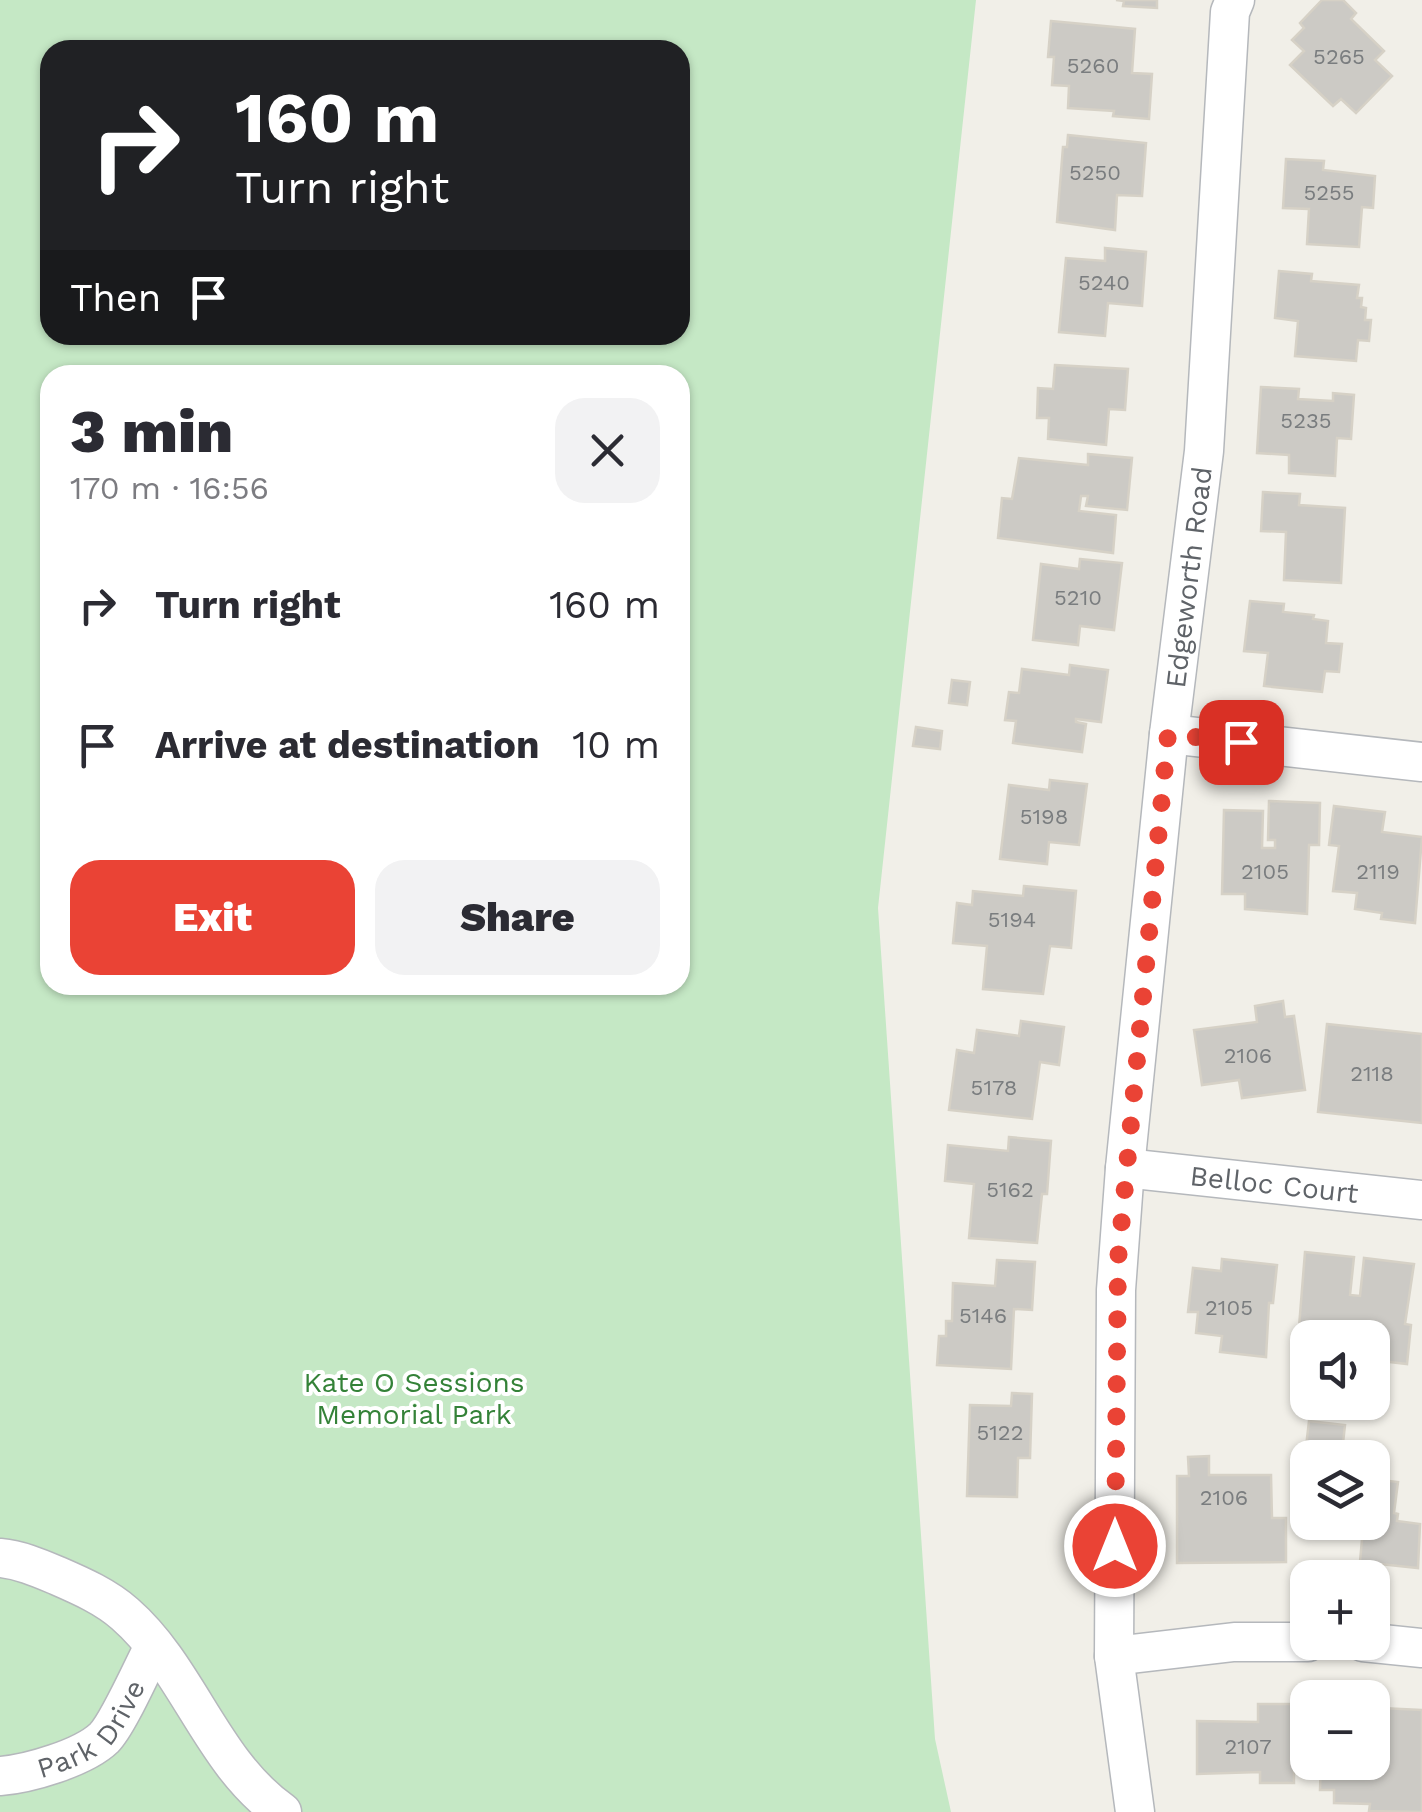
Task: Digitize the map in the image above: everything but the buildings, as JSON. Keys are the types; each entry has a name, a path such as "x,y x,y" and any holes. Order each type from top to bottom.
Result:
{"street":[{"name":"Edgeworth Road","path":"1136,1812 1114,1656 1116,1290 1168,734 1204,451 1230,12 1234,0"},
{"path":"1168,734 1422,762"},
{"name":"Belloc Court","path":"1125,1168 1422,1200"},
{"name":"Park Drive","path":"0,1558 18,1560 89,1590 125,1614 154,1646 222,1750 267,1801 282,1812"},
{"path":"1114,1656 1234,1642 1290,1642"},
{"path":"1390,1645 1422,1648"},
{"name":"Park Drive","path":"0,1776 23,1774 61,1761 105,1737 154,1646"}],"green space":[{"name":"Kate O Sessions Memorial Park","path":"0,0 976,0 878,908 935,1739 951,1812 0,1812"}],"route":[{"path":"1115,1546 1116,1290 1168,734 1241,742"}]}
